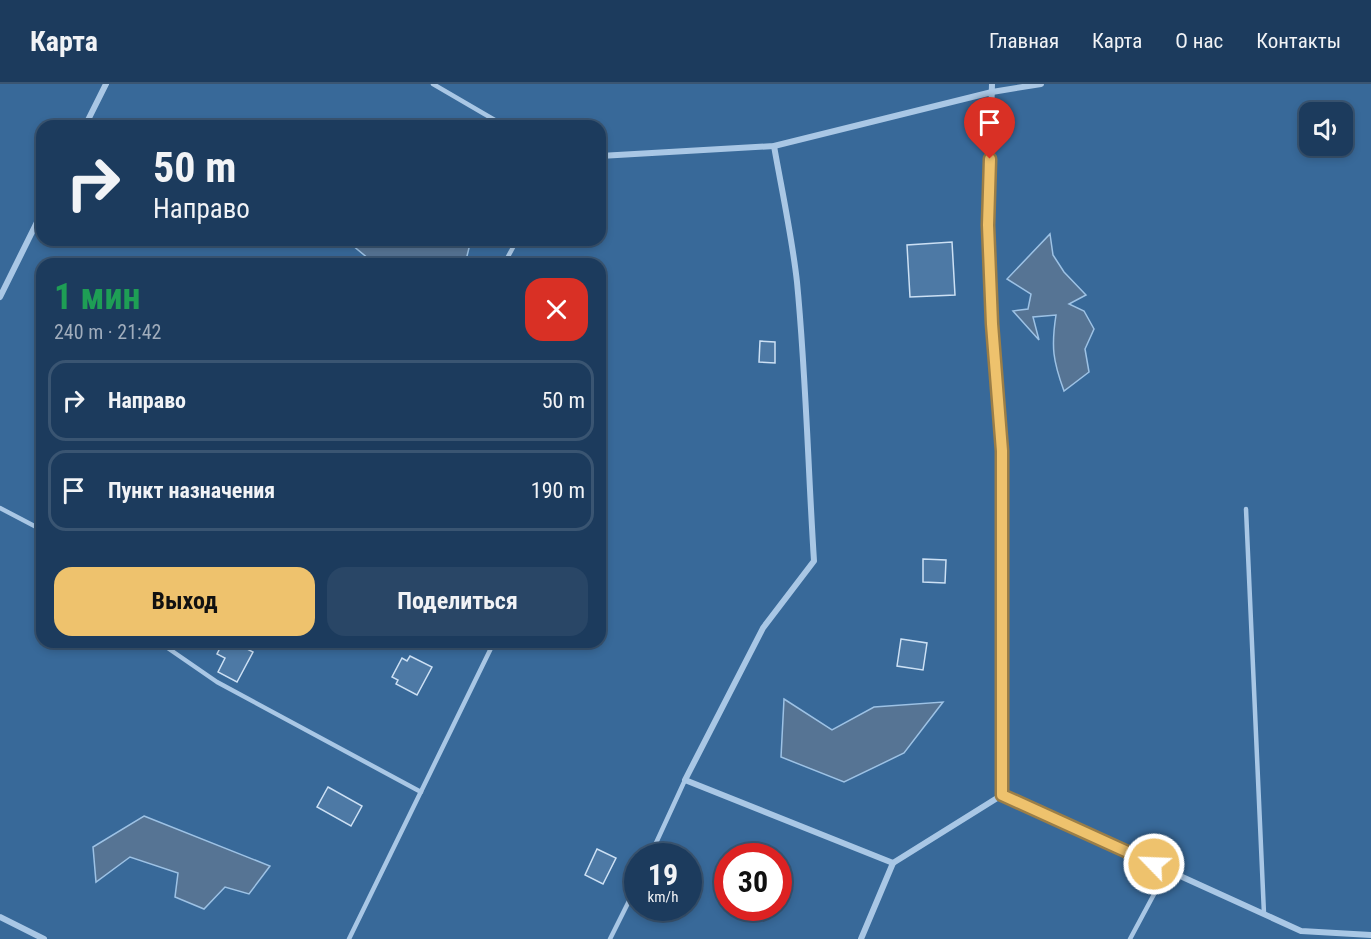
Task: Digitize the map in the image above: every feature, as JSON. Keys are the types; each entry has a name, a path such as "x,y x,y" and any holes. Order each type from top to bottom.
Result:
{"street":[{"path":"88,120 106,84"},
{"path":"992,84 988,225 992,324 1002,451 1002,795"},
{"path":"606,156 774,146 992,92 1041,84"},
{"path":"774,146 797,279 805,365 807,448 814,561 763,628 685,780 893,863"},
{"path":"0,297 36,224"},
{"path":"861,939 893,863 1002,795"},
{"path":"1002,795 1301,931 1371,935"},
{"path":"0,917 44,939"}],"lane":[{"path":"433,84 495,120"},
{"path":"0,508 36,527"},
{"path":"1246,509 1264,914"},
{"path":"168,648 217,682 421,792"},
{"path":"349,939 491,648"},
{"path":"656,843 685,780"},
{"path":"1130,939 1167,870"},
{"path":"610,939 624,911"}],"shaded area":[{"path":"0,84 1371,84 1371,939 0,939"},
{"path":"1050,234 1053,255 1064,272 1086,295 1069,304 1084,311 1094,329 1085,349 1089,372 1064,391 1054,354 1056,315 1033,317 1039,340 1013,311 1028,309 1031,294 1007,279"},
{"path":"353,246 470,246 466,258 368,258"},
{"path":"784,699 832,730 874,707 943,702 904,753 844,782 781,757"},
{"path":"144,816 270,866 249,894 225,887 204,909 175,897 178,873 130,857 96,882 93,847"}],"building":[{"path":"952,242 955,295 910,297 907,245"},
{"path":"760,341 775,342 775,363 759,362"},
{"path":"923,559 946,560 945,583 923,582"},
{"path":"901,639 927,643 923,670 897,666"},
{"path":"220,648 245,648 253,652 237,682 218,672 225,658 217,654"},
{"path":"410,656 432,667 417,695 396,684 398,680 392,677 402,658 407,661"},
{"path":"328,787 362,806 351,826 317,807"},
{"path":"597,849 616,858 603,884 585,875"}],"route":[{"path":"990,159 988,225 992,324 1002,451 1002,795 1154,864"}]}
